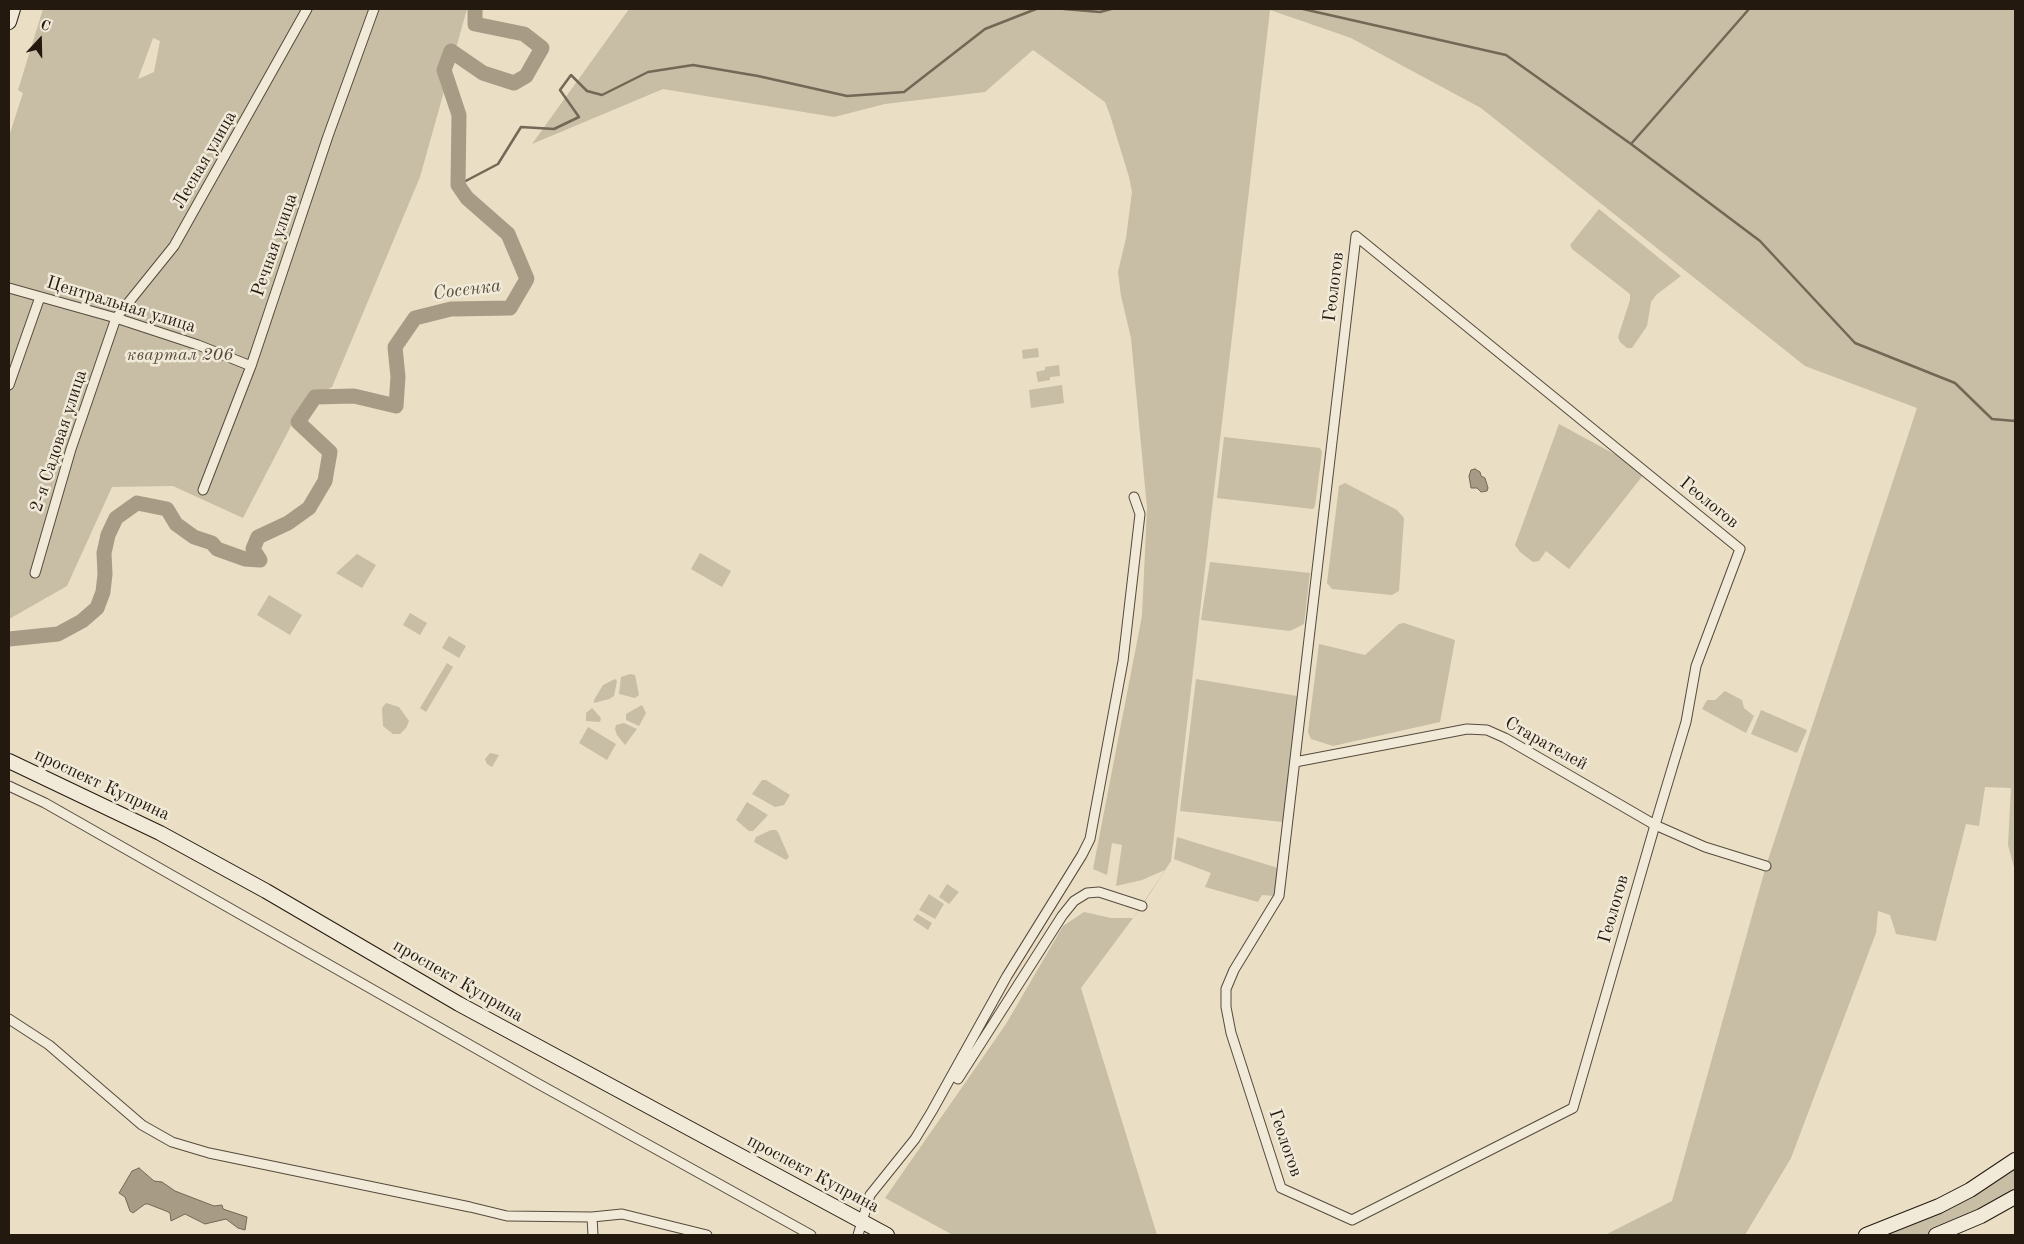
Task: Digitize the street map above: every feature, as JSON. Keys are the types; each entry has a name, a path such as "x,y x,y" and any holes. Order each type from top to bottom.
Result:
{"main road":[{"path":"9,22 13,9"},
{"name":"проспект Куприна","path":"9,761 160,832 266,891 459,1004 887,1235"},
{"path":"1866,1235 1939,1206 1970,1190 2015,1160"},
{"path":"1936,1235 1982,1216 2015,1196"}],"street":[{"name":"Лесная улица","path":"116,318 174,246 308,9"},
{"name":"Речная улица","path":"203,490 251,366 328,136 374,9"},
{"name":"Геологов","path":"1356,236 1740,549 1696,666 1688,717 1573,1108 1352,1220 1281,1188 1231,1032 1226,1007 1226,989 1234,970 1280,896 1295,762 1356,236"},
{"name":"Центральная улица","path":"9,288 116,318 198,345 251,366"},
{"path":"9,385 40,297"},
{"name":"2-я Садовая улица","path":"35,573 71,448 116,318"},
{"path":"858,1235 870,1195 914,1139 1007,976 1090,839 1123,661 1140,514 1134,497"},
{"name":"Старателей","path":"1295,762 1467,729 1486,730 1505,738 1655,825 1705,847 1766,866"},
{"path":"9,786 45,803 535,1082 811,1235"},
{"path":"952,1075 958,1079 1062,916 1074,901 1087,893 1099,892 1142,906"},
{"path":"9,1019 49,1045 142,1125 172,1142 209,1153 506,1216 592,1217 622,1214 707,1235"},
{"path":"592,1217 593,1235"}],"green space":[{"name":"квартал 206","path":"43,9 467,9 420,177 332,387 304,401 243,518 173,486 112,487 67,586 9,619 9,136 23,93 18,90","holes":["153,38 160,41 154,72 138,79"]},
{"path":"629,9 2015,9 2015,871 2008,845 2011,788 1985,787 1979,826 1966,824 1936,941 1896,934 1890,915 1878,911 1876,933 1791,1158 1745,1235 1605,1235 1672,1201 1766,866 1917,408 1805,366 1481,108 1351,38 1270,10 1171,861 1142,906 1081,988 1157,1235 953,1235 885,1198 1006,1024 1063,926 1084,912 1111,918 1133,918 1165,870 1142,880 1116,886 1122,845 1112,843 1107,875 1093,869 1142,616 1147,508 1131,338 1121,296 1118,272 1126,238 1132,192 1129,177 1105,102 1033,50 985,92 885,104 834,117 663,89 532,144"},
{"path":"1599,209 1681,276 1656,295 1651,302 1647,326 1632,348 1627,348 1620,342 1618,337 1630,300 1630,294 1572,249 1570,245"},
{"path":"1038,348 1039,357 1023,359 1022,350"},
{"path":"1059,365 1060,376 1050,377 1050,380 1038,382 1036,372 1045,370 1045,367"},
{"path":"1062,385 1064,403 1031,408 1029,390"},
{"path":"1559,424 1620,457 1644,474 1569,569 1546,551 1539,561 1533,562 1520,552 1515,545"},
{"path":"1224,437 1320,448 1322,452 1315,506 1313,509 1217,498"},
{"path":"1345,483 1397,510 1404,518 1399,591 1392,595 1332,589 1327,583 1339,486"},
{"path":"700,553 731,571 722,587 691,569"},
{"path":"357,554 376,565 362,588 336,573"},
{"path":"1210,562 1310,573 1304,624 1290,631 1201,620"},
{"path":"269,595 302,615 290,635 257,615"},
{"path":"410,613 427,623 420,635 403,625"},
{"path":"1404,623 1455,640 1440,722 1333,746 1311,739 1308,732 1319,644 1365,655 1399,624"},
{"path":"449,636 466,646 459,658 442,648"},
{"path":"447,663 453,667 426,712 420,708"},
{"path":"630,674 635,675 639,695 635,698 619,694 621,677"},
{"path":"615,679 617,681 614,696 594,703 603,685"},
{"path":"1196,679 1297,696 1283,822 1180,811"},
{"path":"1725,691 1742,700 1744,708 1754,716 1746,733 1702,709 1707,700 1715,700"},
{"path":"386,703 399,707 409,721 406,728 400,734 393,734 383,726 382,708"},
{"path":"642,705 646,713 639,726 626,720 626,714"},
{"path":"592,708 601,718 600,722 586,721 586,713"},
{"path":"1761,710 1807,730 1797,753 1751,734"},
{"path":"624,723 637,729 625,745 615,729 616,725"},
{"path":"588,727 616,744 607,760 579,743"},
{"path":"490,753 499,755 492,767 487,764 485,759"},
{"path":"762,780 766,780 790,795 784,805 775,807 752,794"},
{"path":"747,802 768,815 753,831 749,831 736,820"},
{"path":"771,830 778,832 789,857 786,860 754,842 756,837"},
{"path":"1177,837 1278,868 1274,896 1262,895 1258,902 1205,887 1211,873 1174,859"},
{"path":"947,884 959,892 949,904 939,897"},
{"path":"929,894 944,904 935,919 919,910"},
{"path":"917,914 932,923 928,930 913,920"},
{"path":"2015,1167 2015,1190 2012,1193 1925,1235 1883,1235 1967,1198"}],"shaded area":[{"path":"1475,469 1485,478 1487,491 1481,492 1477,488 1471,488 1469,476 1471,470"},
{"path":"139,1168 154,1181 162,1182 175,1191 214,1206 222,1205 223,1209 247,1217 245,1230 238,1228 226,1219 205,1224 185,1214 171,1221 170,1213 148,1204 145,1204 133,1213 130,1211 125,1197 119,1193 132,1171"}],"waterway":[{"name":"Сосенка","path":"9,639 58,634 82,621 97,608 103,592 105,574 104,553 108,535 116,518 137,503 167,509 176,524 194,537 212,543 217,549 245,559 260,560 253,549 258,537 288,523 309,508 325,481 330,452 298,422 315,397 354,396 396,406 398,377 395,347 415,318 451,309 510,308 527,279 508,234 467,198 458,185 459,115 444,70 451,51 483,73 514,83 526,76 542,48 524,34 475,24 475,9"},
{"path":"458,185 498,164 521,127 554,129 579,117 560,90 571,75 587,91 602,95 648,72 693,65 758,76 847,96 904,92 985,29 1036,9"},
{"path":"1064,9 1100,12 1111,9"},
{"path":"1303,9 1506,55 1631,144 1760,241 1855,343 1955,383 1992,419 2015,421"},
{"path":"1631,144 1749,9"}]}
